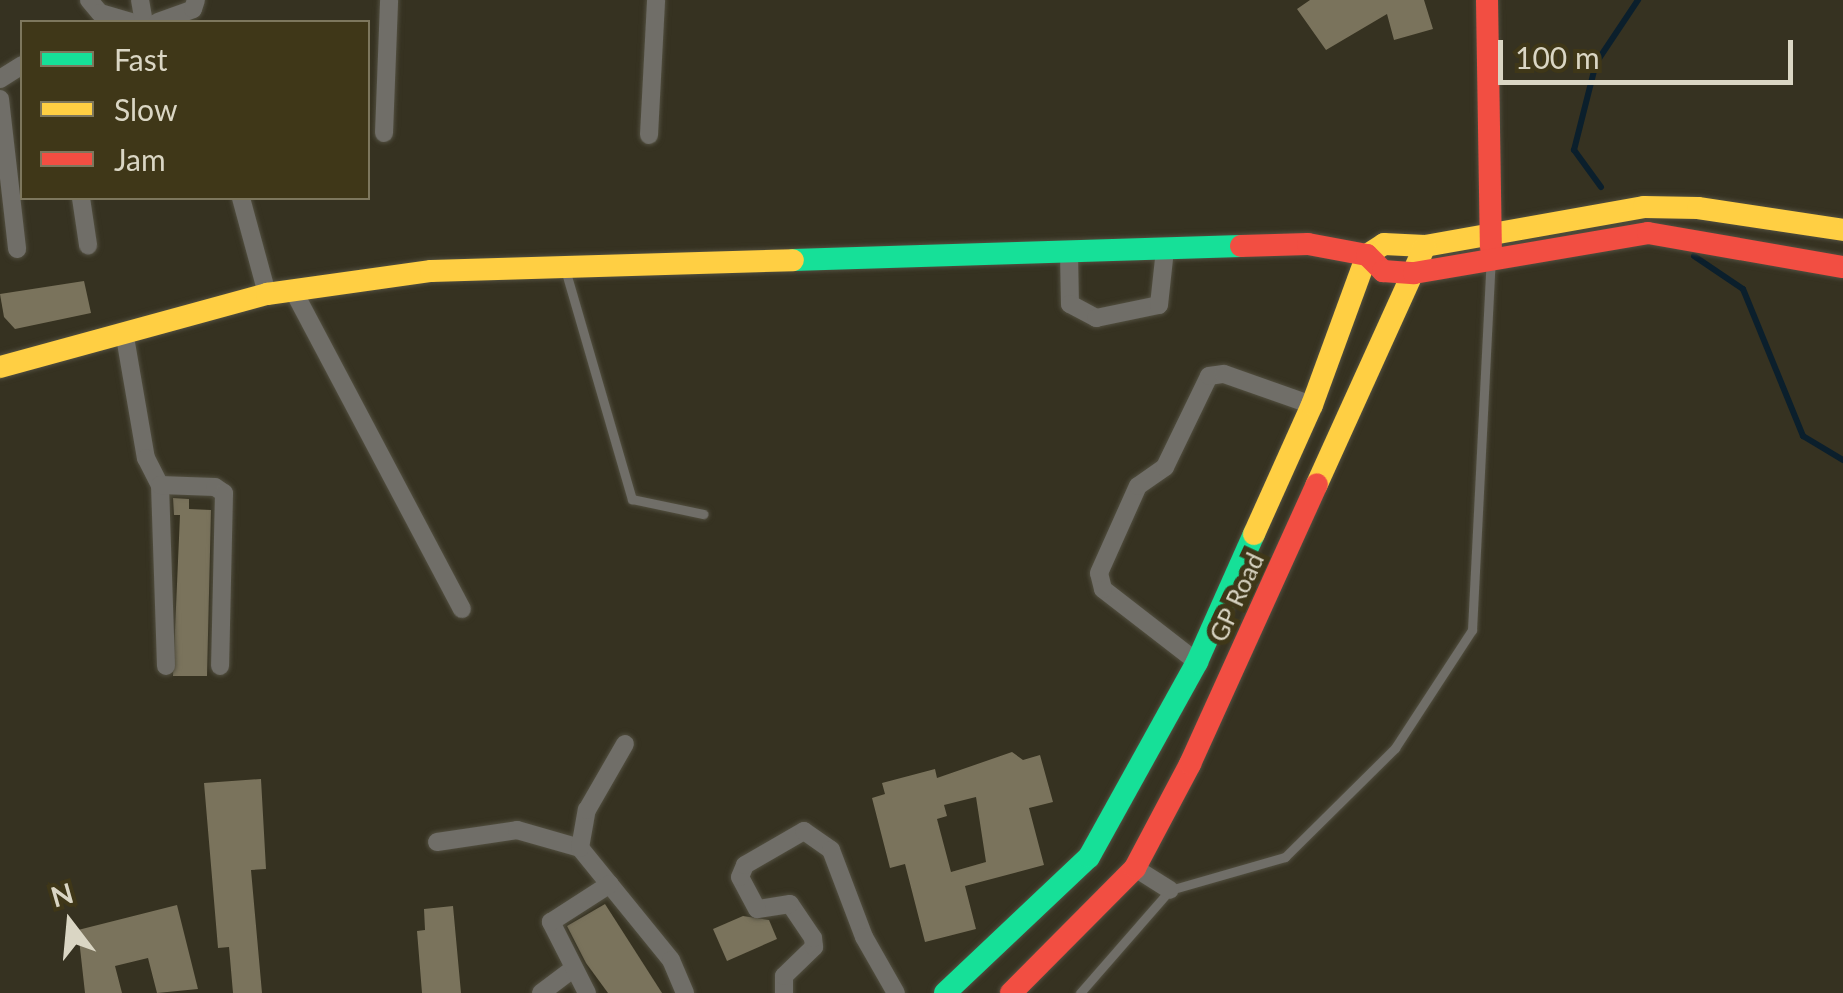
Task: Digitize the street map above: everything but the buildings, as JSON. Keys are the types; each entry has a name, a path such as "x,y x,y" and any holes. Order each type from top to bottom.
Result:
{"street":[{"path":"164,20 194,9 196,0"},
{"path":"384,133 389,0"},
{"path":"648,135 656,0"},
{"path":"1487,0 1491,261"},
{"path":"95,8 125,20"},
{"path":"0,99 17,249"},
{"path":"81,200 88,245"},
{"path":"242,200 267,294"},
{"path":"1367,255 1384,244 1425,246 1644,208 1698,208 1843,230"},
{"path":"0,367 125,337 267,294 431,271 1308,244 1367,255 1383,272 1414,272 1648,233 1843,267"},
{"name":"GP Road","path":"1011,993 1060,948 1135,868 1198,746 1425,246"},
{"path":"1069,254 1070,304 1096,318 1159,305 1165,250"},
{"name":"GP Road","path":"945,993 1090,858 1197,662 1312,404 1367,255"},
{"path":"294,290 462,609"},
{"path":"125,337 146,458 160,485 166,666"},
{"path":"1197,662 1102,589 1098,579 1138,486 1164,467 1210,376 1224,374 1312,404"},
{"path":"160,485 215,486 224,493 220,666"},
{"path":"580,848 587,810 625,744"},
{"path":"438,842 517,830 580,848 672,960 685,993"},
{"path":"784,993 784,976 814,948 813,938 790,904 757,909 740,878 746,865 804,830 831,850 864,937 896,993"},
{"path":"1135,868 1170,890"},
{"path":"586,993 551,922 610,884"},
{"path":"1026,919 1060,948"},
{"path":"541,993 573,969"}],"lane":[{"path":"1080,993 1170,890 1285,857 1395,748 1472,630 1491,261"},
{"path":"564,267 632,499 703,514"}],"waterway":[{"path":"1601,187 1574,150 1596,63 1638,0"},
{"path":"1694,256 1743,289 1803,436 1843,460"}],"traffic: fast":[{"path":"793,260 1241,246"},
{"path":"945,993 1089,857 1197,662 1254,534"}],"traffic: slow":[{"path":"1367,255 1384,244 1425,246 1644,207 1698,208 1843,230"},
{"path":"1317,484 1425,246"},
{"path":"1254,534 1312,405 1367,255"},
{"path":"0,367 267,294 431,271 793,260"}],"traffic: jam":[{"path":"1487,0 1491,247"},
{"path":"1241,246 1308,244 1367,255 1383,271 1414,273 1648,233 1843,267"},
{"path":"1011,993 1135,868 1190,764 1317,484"}]}
